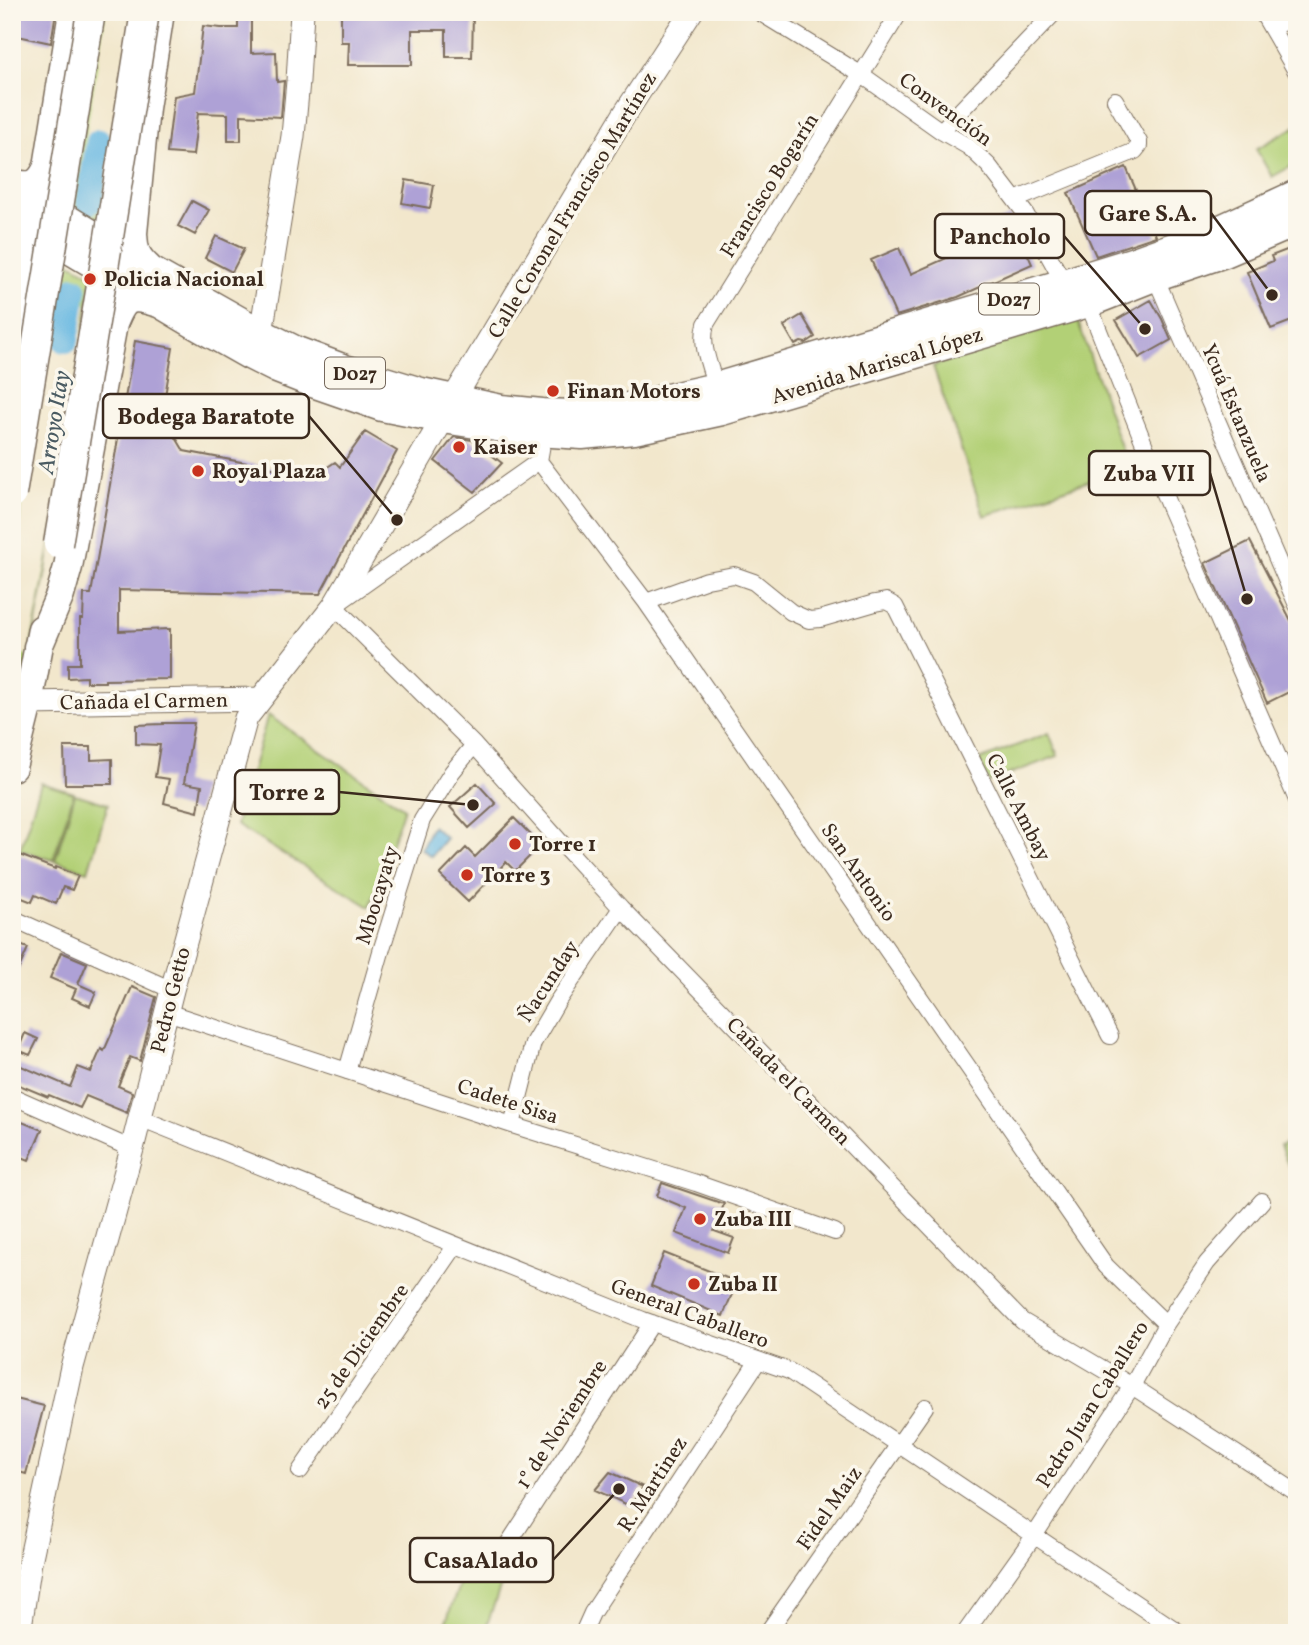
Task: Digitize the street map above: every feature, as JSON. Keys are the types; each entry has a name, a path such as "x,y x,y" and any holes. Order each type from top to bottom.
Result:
{"highway":[{"path":"12,184 34,184 48,167 73,12"},
{"path":"12,494 91,12"},
{"path":"12,766 28,704 58,544 145,12"},
{"path":"153,272 138,259 134,251 133,233 145,108 160,12"},
{"path":"12,184 91,248"},
{"name":"Avenida Mariscal López","path":"448,408 575,414 610,411 716,387 1132,262 1212,233 1297,194"},
{"path":"12,215 91,248"},
{"name":"Avenida Mariscal López","path":"448,408 490,427 582,435 634,430 722,411 1088,303 1226,253 1297,222"},
{"path":"12,228 27,262 23,311 12,374"},
{"name":"D027","path":"91,248 153,272 297,351 355,373 421,392 448,408"},
{"name":"D027","path":"91,248 159,303 250,355 288,373 382,407 448,408"},
{"path":"38,647 60,595 68,567 113,324 120,308 131,299 141,298 159,303"}],"street":[{"path":"261,333 293,136 302,12"},
{"name":"Calle Coronel Francisco Martínez","path":"448,408 624,115 691,12"},
{"name":"Convención","path":"759,12 862,75 941,131 969,147 989,166 1025,213 1064,283"},
{"name":"Francisco Bogarín","path":"716,387 704,345 706,324 900,12"},
{"path":"941,131 1055,12"},
{"path":"1262,12 1297,73"},
{"path":"1272,28 1297,14"},
{"path":"1015,200 1135,151 1139,142 1115,100"},
{"name":"Ycuá Estanzuela","path":"1154,277 1297,606"},
{"path":"1088,303 1168,504 1297,800"},
{"name":"Pedro Getto","path":"19,1633 30,1562 72,1367 246,718 334,606 448,408"},
{"path":"334,606 540,461 544,433"},
{"name":"San Antonio","path":"540,461 646,602 1106,1266 1166,1324"},
{"name":"Calle Ambay","path":"646,602 707,580 734,575 754,582 791,612 808,620 820,620 886,601 895,606 1110,1036"},
{"name":"Cañada el Carmen","path":"334,606 474,745 621,908 1022,1321 1132,1386 1297,1493"},
{"name":"Cañada el Carmen","path":"28,704 260,699"},
{"name":"Mbocayaty","path":"347,1071 422,820 452,772 474,745"},
{"name":"Ñacunday","path":"512,1125 533,1044 557,1002 621,908"},
{"name":"Cadete Sisa","path":"12,918 170,1001 347,1071 696,1183 835,1232"},
{"path":"12,1096 132,1149"},
{"name":"General Caballero","path":"140,1118 652,1323 789,1371 1169,1630"},
{"name":"Pedro Juan Caballero","path":"965,1633 1034,1536 1132,1386 1166,1324 1208,1263 1262,1201"},
{"name":"25 de Diciembre","path":"300,1471 456,1245"},
{"name":"1° de Noviembre","path":"506,1547 652,1323"},
{"name":"R. Martinez","path":"583,1633 592,1613 758,1361"},
{"name":"Fidel Maiz","path":"767,1633 925,1407"}],"green space":[{"path":"102,12 128,12 99,229 70,210"},
{"path":"1297,126 1297,163 1272,177 1256,149"},
{"path":"62,258 93,276 46,570 21,699 12,582 12,544"},
{"path":"1077,318 1128,468 984,516 933,366"},
{"path":"268,715 404,808 370,907 236,825"},
{"path":"1049,733 1058,756 988,782 979,760"},
{"path":"41,783 74,793 53,860 20,850"},
{"path":"75,794 108,804 88,871 55,861"},
{"path":"1297,1138 1297,1185 1280,1146"},
{"path":"465,1569 502,1582 484,1633 442,1633"}],"water":[{"path":"432,826 446,838 431,856 421,849"}],"pier":[{"path":"106,12 131,12 102,186 80,173"},
{"path":"57,299 87,304 61,483 28,656 12,652 12,570"}],"building":[{"path":"17,12 56,12 51,43 13,35"},
{"path":"238,12 251,12 251,53 276,52 277,82 284,81 281,117 241,115 241,141 228,141 228,114 198,113 193,155 167,153 174,96 195,92 203,26 238,28"},
{"path":"341,12 473,14 472,57 446,57 446,30 412,30 412,65 348,65 349,42 341,42"},
{"path":"1126,167 1156,236 1096,256 1068,193"},
{"path":"406,180 434,185 430,208 402,203"},
{"path":"192,201 209,210 195,235 178,226"},
{"path":"1010,215 1032,264 958,297 896,316 871,260 899,248 911,274 949,257 944,245"},
{"path":"216,236 244,249 232,272 205,258"},
{"path":"1297,246 1297,319 1271,329 1247,272 1273,261 1271,256"},
{"path":"1151,300 1171,340 1139,358 1116,320"},
{"path":"802,315 815,337 806,343 795,345 784,326"},
{"name":"Royal Plaza","path":"135,341 173,348 162,414 184,451 314,476 335,462 340,467 365,432 397,451 320,594 119,590 119,631 170,629 170,679 86,682 86,677 68,678 68,664 80,664 80,619 83,619 84,594 91,594"},
{"path":"454,437 472,440 502,463 475,492 435,461"},
{"path":"1250,541 1297,632 1297,688 1267,703 1205,563"},
{"path":"194,723 184,783 202,786 198,812 164,803 169,779 155,777 160,745 136,744 136,725"},
{"path":"64,747 91,747 91,760 112,759 112,784 65,784"},
{"path":"477,783 496,804 469,828 450,807"},
{"path":"514,818 541,845 515,871 506,862 468,902 440,875 466,848 475,857"},
{"path":"12,852 78,876 72,890 63,887 56,904 35,895 32,902 12,894"},
{"path":"12,942 28,948 12,984"},
{"path":"61,952 87,963 78,984 96,992 90,1006 72,998 76,989 50,978"},
{"path":"132,987 156,997 140,1061 130,1057 118,1086 132,1092 127,1113 86,1096 80,1108 12,1082 19,1065 70,1087 78,1067 91,1072 101,1049 104,1051"},
{"path":"25,1033 38,1039 30,1055 18,1050"},
{"path":"12,1118 42,1130 29,1160 12,1153"},
{"name":"Zuba III","path":"662,1183 724,1204 714,1231 734,1238 728,1253 676,1233 686,1208 657,1196"},
{"name":"Zuba II","path":"664,1253 737,1282 723,1316 651,1286"},
{"path":"12,1398 44,1406 26,1474 12,1470"},
{"path":"610,1472 643,1487 630,1506 595,1490"}],"waterway":[{"name":"Arroyo Itay","path":"89,202 99,142"},
{"name":"Arroyo Itay","path":"66,340 74,289"}],"place":[{"name":"Policia Nacional","path":"90,279"},
{"name":"Gare S.A.","path":"1272,295"},
{"name":"Pancholo","path":"1145,329"},
{"name":"Finan Motors","path":"553,391"},
{"name":"Kaiser","path":"459,447"},
{"name":"Royal Plaza","path":"198,471"},
{"name":"Bodega Baratote","path":"397,520"},
{"name":"Zuba VII","path":"1247,599"},
{"name":"Torre 2","path":"473,805"},
{"name":"Torre 1","path":"515,844"},
{"name":"Torre 3","path":"467,875"},
{"name":"Zuba III","path":"700,1219"},
{"name":"Zuba II","path":"694,1284"},
{"name":"CasaAlado","path":"619,1489"}]}
